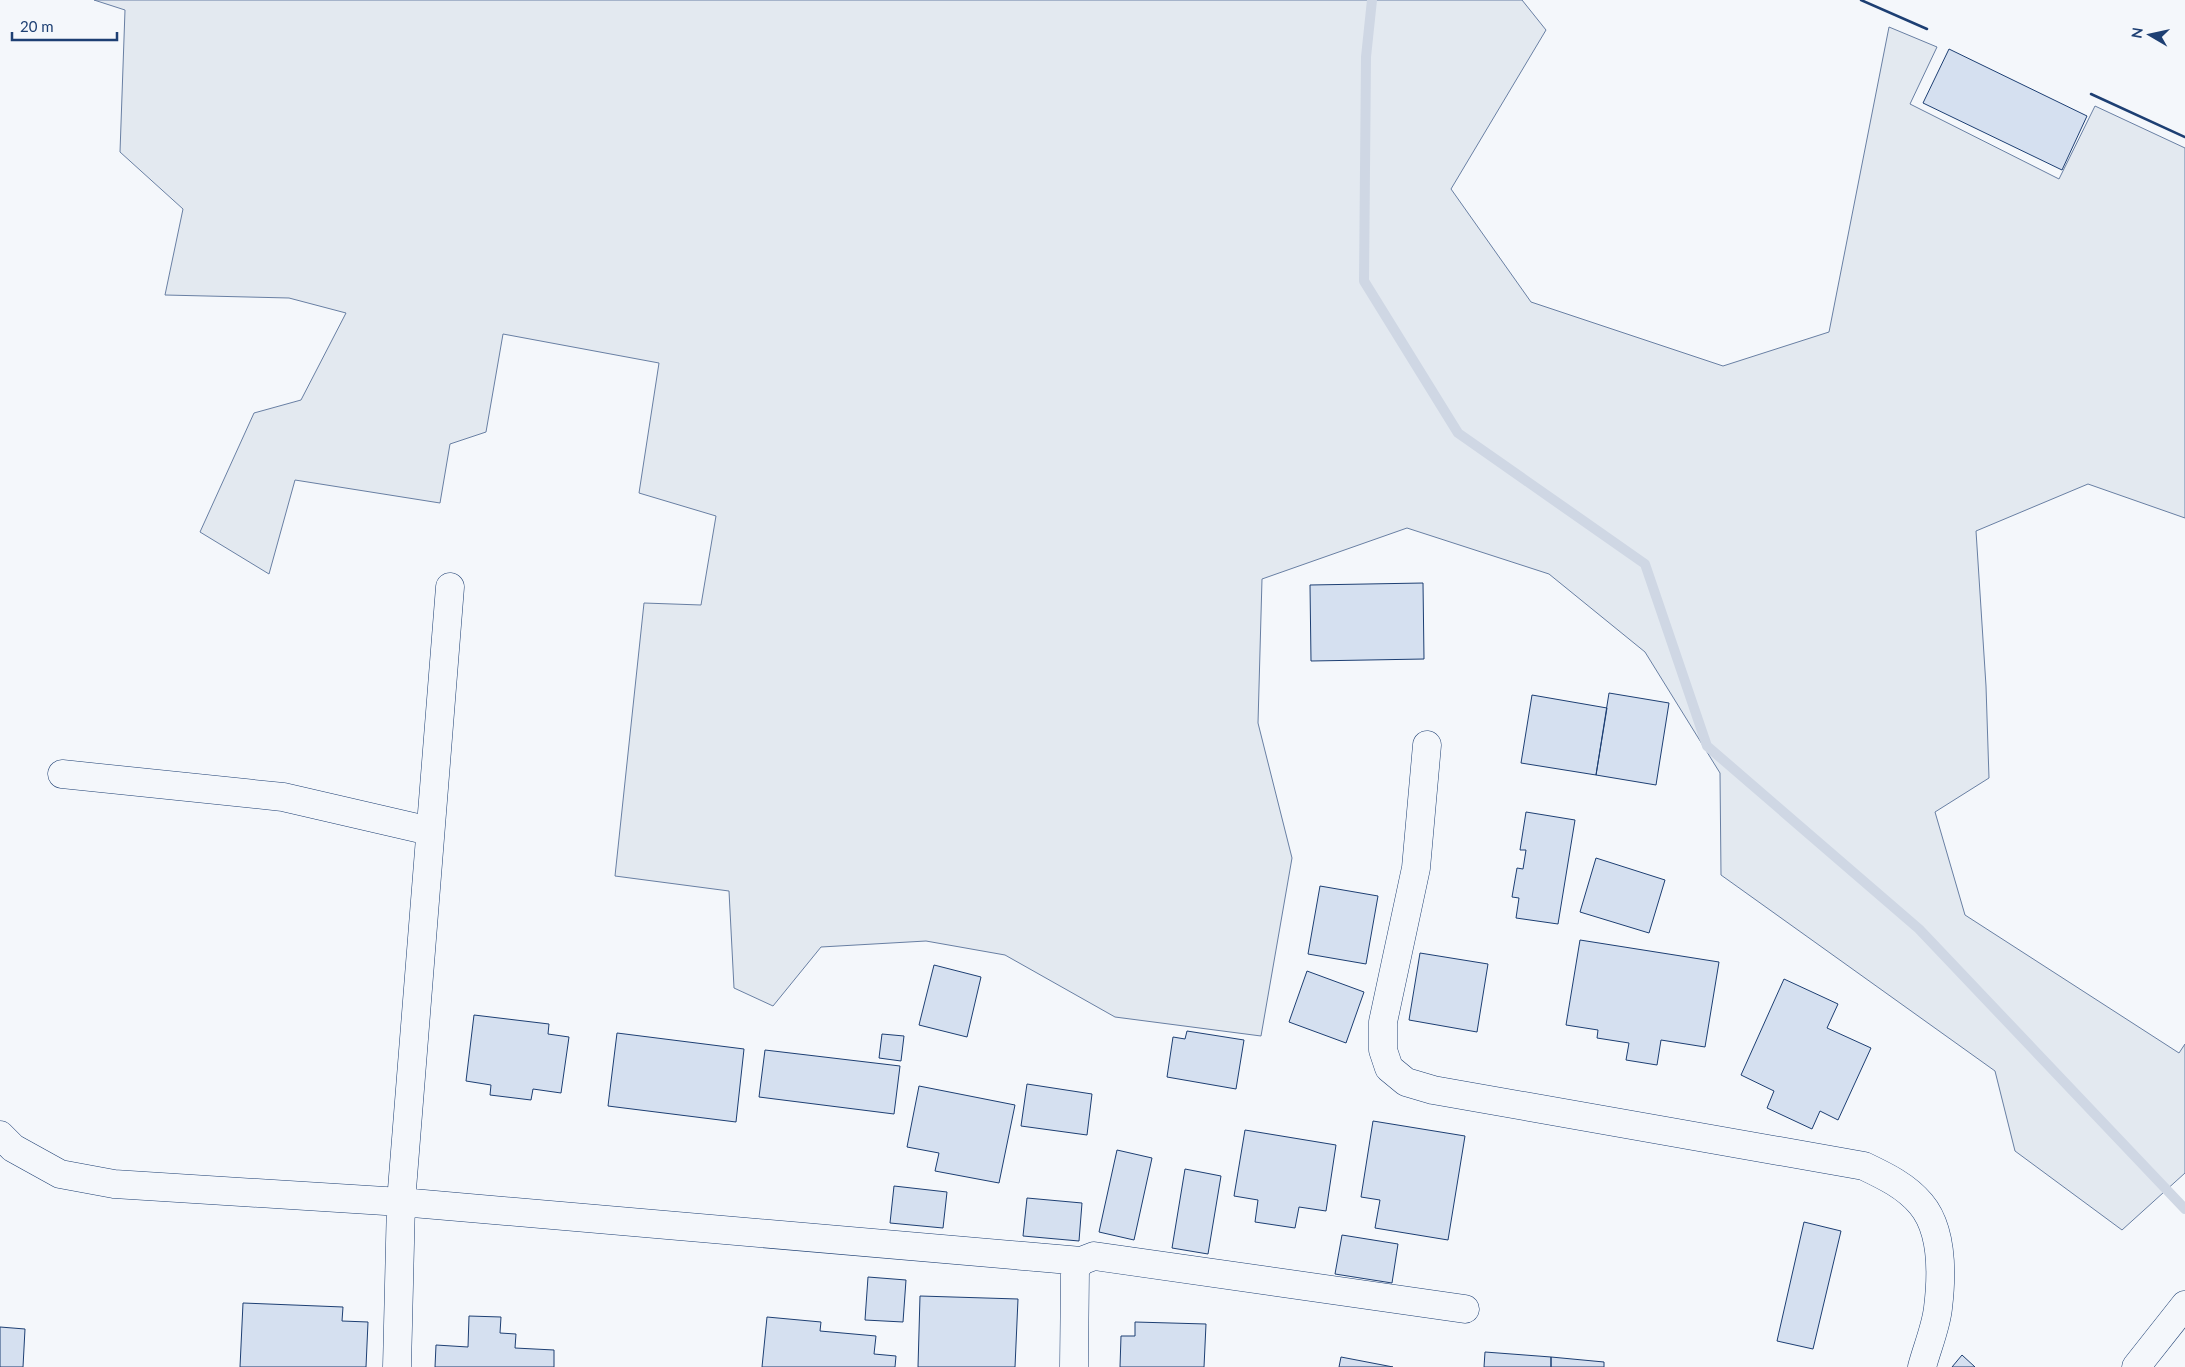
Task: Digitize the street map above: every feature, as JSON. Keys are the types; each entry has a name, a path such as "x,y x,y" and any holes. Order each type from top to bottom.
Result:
{"street":[{"path":"397,1367 401,1202 450,587"},
{"path":"1427,745 1416,868 1383,1022 1383,1050 1389,1068 1406,1082 1434,1090 1864,1166 1896,1181 1921,1204 1934,1225 1940,1260 1938,1309 1922,1367"},
{"path":"62,774 283,797 430,831"},
{"path":"0,1135 12,1148 60,1174 114,1184 401,1202 1081,1260 1094,1256 1466,1308"},
{"path":"1074,1367 1075,1270 1081,1260"},
{"path":"2136,1367 2185,1305"}],"shaded area":[{"path":"94,0 1522,0 1546,30 1451,189 1531,302 1723,366 1829,332 1889,27 1937,47 1910,104 2059,179 2095,106 2185,148 2185,518 2088,484 1976,531 1986,686 1989,778 1935,812 1965,915 2179,1053 2185,1044 2185,1173 2122,1230 2015,1151 1995,1071 1721,875 1720,773 1645,652 1549,574 1407,528 1262,579 1258,723 1292,858 1261,1036 1115,1017 1005,955 926,941 821,947 773,1006 734,988 729,891 615,876 644,603 701,605 716,516 639,493 659,363 503,334 486,432 450,444 440,503 295,480 269,574 200,532 254,413 301,400 346,313 289,298 165,295 183,209 120,152 125,10"}],"building":[{"path":"1949,49 2087,116 2062,170 1923,103"},
{"path":"1423,583 1424,659 1311,661 1310,585"},
{"path":"1609,693 1669,703 1656,785 1596,775"},
{"path":"1532,695 1607,708 1596,775 1521,763"},
{"path":"1526,812 1575,820 1558,924 1516,918 1519,898 1512,897 1517,868 1523,869 1526,850 1520,850"},
{"path":"1596,858 1665,880 1649,933 1580,912"},
{"path":"1320,886 1378,896 1366,964 1308,954"},
{"path":"1580,940 1719,962 1705,1047 1661,1040 1657,1065 1626,1060 1629,1043 1597,1038 1598,1030 1566,1025"},
{"path":"1420,953 1488,964 1477,1032 1409,1020"},
{"path":"934,965 981,977 967,1037 919,1025"},
{"path":"1307,971 1364,992 1346,1043 1289,1022"},
{"path":"1784,979 1838,1004 1827,1028 1871,1048 1838,1120 1820,1111 1812,1129 1767,1108 1774,1091 1741,1075"},
{"path":"474,1015 549,1024 548,1034 569,1037 561,1093 533,1089 531,1100 490,1095 491,1085 466,1081"},
{"path":"1187,1031 1244,1040 1236,1089 1167,1077 1173,1037 1185,1039"},
{"path":"617,1033 744,1049 736,1122 608,1106"},
{"path":"882,1034 904,1036 901,1061 879,1058"},
{"path":"765,1050 900,1066 894,1114 759,1097"},
{"path":"1027,1084 1092,1094 1087,1135 1021,1126"},
{"path":"919,1086 1015,1105 999,1183 935,1171 939,1153 907,1147"},
{"path":"1373,1121 1465,1136 1448,1240 1375,1228 1380,1200 1361,1197"},
{"path":"1245,1130 1336,1145 1326,1211 1299,1207 1295,1228 1255,1222 1258,1200 1234,1196"},
{"path":"1117,1150 1152,1158 1134,1240 1099,1232"},
{"path":"1185,1169 1221,1176 1208,1254 1172,1248"},
{"path":"894,1186 947,1192 943,1228 890,1223"},
{"path":"1027,1198 1082,1203 1079,1241 1023,1236"},
{"path":"1804,1222 1841,1231 1813,1349 1777,1341"},
{"path":"1342,1235 1398,1244 1392,1283 1335,1274"},
{"path":"868,1277 906,1280 903,1322 865,1320"},
{"path":"920,1296 1018,1299 1015,1367 918,1367"},
{"path":"243,1303 343,1307 342,1321 368,1322 366,1367 240,1367"},
{"path":"469,1316 501,1317 500,1333 516,1334 515,1348 554,1350 554,1367 435,1367 436,1345 468,1347"},
{"path":"767,1317 821,1322 820,1331 876,1336 874,1354 896,1356 895,1367 762,1367"},
{"path":"1135,1322 1206,1324 1204,1367 1120,1367 1121,1336 1135,1336"},
{"path":"0,1327 25,1329 23,1367 0,1367"},
{"path":"1485,1352 1551,1357 1551,1367 1484,1367"},
{"path":"1962,1355 1975,1367 1952,1367"},
{"path":"1341,1357 1393,1367 1339,1367"},
{"path":"1551,1357 1604,1362 1604,1367 1551,1367"}],"waterway":[{"path":"1372,0 1366,57 1364,281 1458,433 1645,564 1707,746 1919,929 2185,1209"}],"wall":[{"path":"1861,0 1927,29"},
{"path":"2091,94 2185,137"}]}
